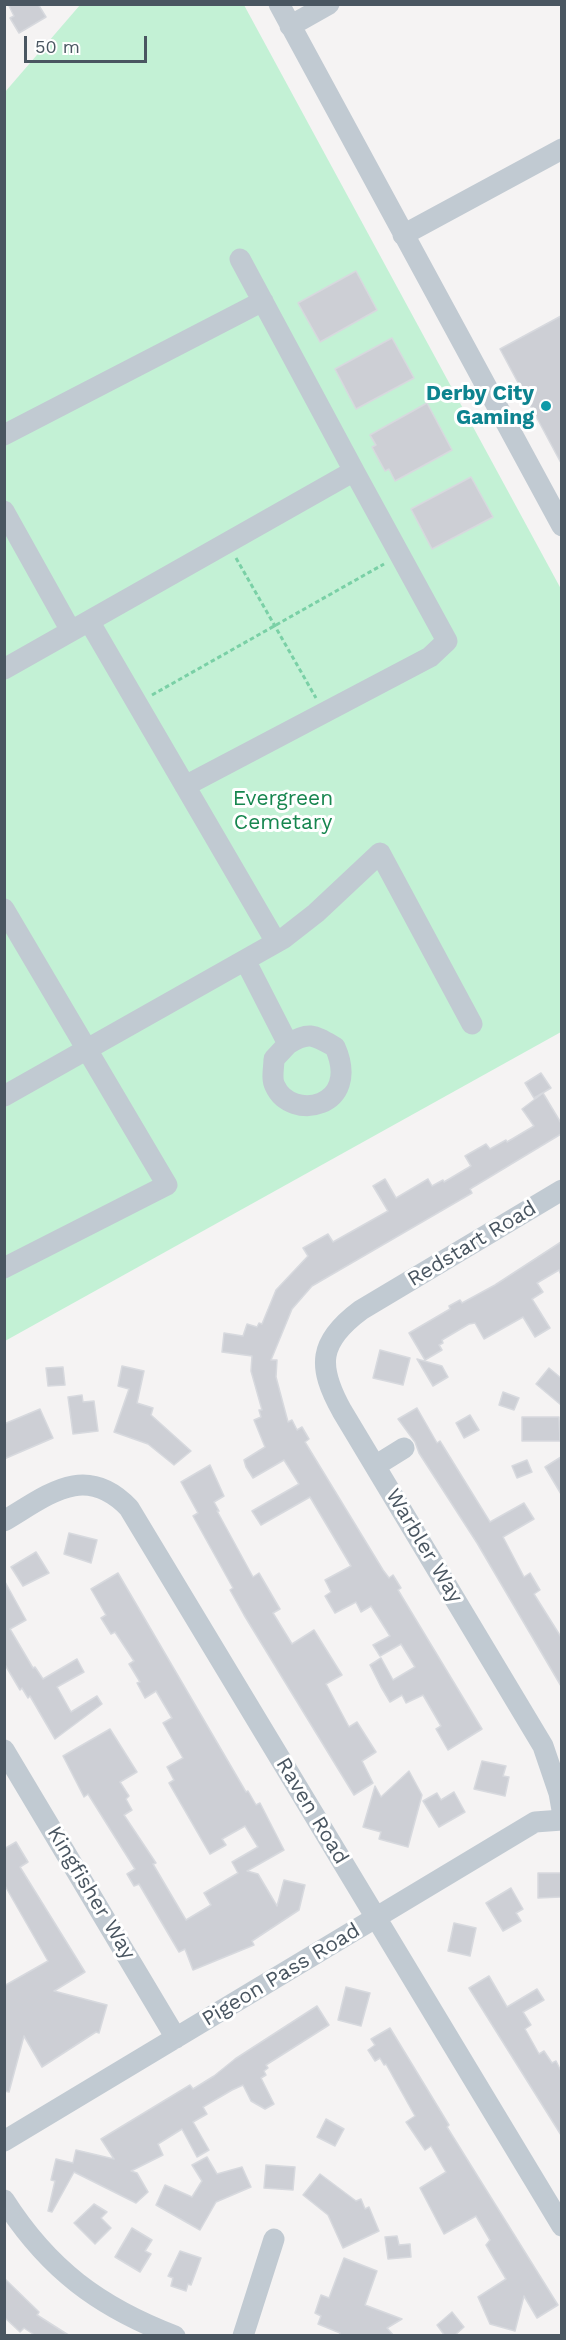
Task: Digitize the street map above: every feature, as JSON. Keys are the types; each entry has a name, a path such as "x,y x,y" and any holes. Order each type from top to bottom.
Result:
{"street":[{"path":"279,4 561,526"},
{"path":"290,26 329,4"},
{"path":"403,235 561,149"},
{"path":"185,786 430,657 447,641 240,259"},
{"path":"4,435 263,301"},
{"path":"4,669 354,471"},
{"path":"4,511 80,626 137,704 276,942"},
{"path":"4,1096 276,942 316,914 380,853 472,1024"},
{"path":"4,909 166,1185 4,1268"},
{"path":"245,960 288,1044"},
{"name":"Redstart Road","path":"382,1298 561,1190"},
{"name":"Warbler Way","path":"382,1298 345,1322 330,1344 325,1363 328,1386 543,1746 559,1793 561,1810"},
{"path":"375,1466 404,1448"},
{"name":"Raven Road","path":"10,1518 55,1491 75,1484 98,1486 110,1491 129,1508 561,2226"},
{"name":"Kingfisher Way","path":"4,1750 176,2037"},
{"name":"Pigeon Pass Road","path":"4,2141 535,1822 561,1820"},
{"path":"4,2200 39,2249 81,2288 128,2316 176,2336"},
{"path":"243,2336 274,2239"}],"path":[{"path":"227,543 324,713"},
{"path":"137,704 400,555"}],"green space":[{"name":"Evergreen Cemetary","path":"80,5 244,5 561,589 561,1032 5,1341 5,92"}],"building":[{"path":"8,4 38,4 46,17 19,33 10,18 14,16"},
{"path":"356,271 377,310 320,342 298,303"},
{"name":"Derby City Gaming","path":"561,316 561,463 500,349"},
{"path":"392,338 414,378 356,409 335,369"},
{"path":"427,403 452,450 395,481 389,469 385,471 372,447 376,445 370,435"},
{"path":"471,477 493,517 432,549 411,509"},
{"path":"541,1073 551,1088 534,1098 525,1083"},
{"path":"543,1093 561,1123 561,1134 470,1189 472,1193 312,1286 292,1309 271,1360 277,1360 276,1377 288,1422 292,1420 297,1430 302,1427 309,1439 305,1442 383,1570 389,1578 393,1575 401,1588 398,1590 482,1729 448,1750 436,1729 441,1726 423,1695 406,1703 402,1695 390,1702 381,1687 370,1665 381,1658 393,1680 415,1667 401,1644 380,1656 373,1645 390,1636 371,1606 361,1612 356,1602 335,1613 325,1596 331,1592 325,1580 351,1566 310,1497 261,1525 252,1511 299,1484 284,1460 253,1478 246,1467 244,1460 265,1447 254,1420 261,1417 259,1410 262,1410 251,1371 252,1356 222,1352 224,1333 243,1336 247,1324 257,1327 259,1323 262,1324 276,1290 308,1256 303,1248 328,1234 333,1242 388,1211 373,1186 385,1179 396,1198 428,1179 432,1186 443,1180 444,1182 471,1166 465,1156 486,1144 490,1149 506,1140 507,1142 534,1126 522,1109"},
{"path":"561,1242 561,1275 559,1270 537,1283 543,1292 532,1299 550,1328 535,1337 523,1317 484,1339 475,1323 469,1324 442,1340 443,1343 439,1345 442,1350 425,1360 409,1333 450,1309 449,1306 460,1300 462,1303 495,1285"},
{"path":"380,1350 410,1358 403,1385 373,1378"},
{"path":"417,1359 442,1366 448,1377 433,1386"},
{"path":"122,1366 144,1371 137,1403 153,1408 151,1415 191,1451 174,1465 148,1444 114,1432 129,1389 118,1386"},
{"path":"63,1367 65,1385 48,1386 46,1368"},
{"path":"549,1368 561,1378 561,1405 536,1384"},
{"path":"503,1392 519,1398 514,1410 499,1405"},
{"path":"82,1395 83,1402 94,1401 98,1431 73,1434 68,1397"},
{"path":"417,1408 437,1443 440,1441 490,1522 524,1503 534,1519 503,1537 524,1577 530,1573 540,1590 534,1594 561,1637 561,1686 477,1543 419,1453 415,1442 398,1419"},
{"path":"40,1409 53,1438 4,1459 4,1424"},
{"path":"470,1415 479,1430 464,1438 456,1423"},
{"path":"522,1417 559,1417 560,1441 522,1441"},
{"path":"561,1457 561,1494 545,1467"},
{"path":"527,1460 532,1472 517,1478 512,1466"},
{"path":"210,1465 224,1496 214,1502 219,1511 217,1511 253,1577 259,1573 280,1609 273,1613 292,1644 314,1630 342,1675 326,1684 349,1727 357,1722 376,1752 362,1761 373,1783 354,1795 244,1615 230,1590 233,1588 193,1516 198,1513 181,1482"},
{"path":"69,1533 97,1540 91,1563 64,1554"},
{"path":"36,1552 49,1573 23,1586 11,1567"},
{"path":"118,1573 246,1792 248,1791 256,1805 260,1803 284,1850 247,1871 258,1874 277,1906 284,1880 305,1885 299,1910 252,1941 254,1945 193,1970 185,1949 179,1952 139,1884 134,1886 127,1874 135,1869 88,1794 84,1797 63,1756 110,1729 137,1772 120,1782 129,1796 126,1799 132,1810 124,1815 156,1863 153,1864 186,1920 211,1905 204,1893 238,1873 232,1862 258,1847 245,1826 222,1839 226,1845 210,1854 169,1783 174,1780 167,1767 183,1758 163,1723 172,1718 156,1691 145,1698 137,1683 140,1682 129,1664 134,1661 115,1632 111,1634 101,1618 106,1615 91,1589"},
{"path":"4,1580 26,1620 10,1629 33,1668 35,1667 43,1679 77,1659 84,1672 57,1687 71,1712 97,1696 102,1704 55,1739 30,1696 28,1698 22,1688 20,1690 4,1663"},
{"path":"482,1761 506,1766 503,1776 509,1777 505,1796 474,1789"},
{"path":"409,1771 422,1795 408,1847 379,1839 381,1832 363,1827 375,1786 381,1797"},
{"path":"454,1792 465,1812 439,1827 423,1801 437,1793 441,1800"},
{"path":"16,1842 28,1862 20,1867 85,1972 54,1991 107,2005 99,2033 96,2032 42,2067 24,2036 9,2092 4,2091 4,1986 48,1961 4,1884 4,1849"},
{"path":"538,1873 561,1873 561,1897 538,1898"},
{"path":"511,1888 523,1909 516,1913 521,1921 503,1931 486,1903"},
{"path":"454,1923 476,1928 470,1956 448,1951"},
{"path":"489,1976 507,2007 537,1989 544,2000 523,2012 531,2025 525,2029 539,2054 544,2051 552,2063 556,2061 561,2071 561,2135 469,1988"},
{"path":"346,1987 370,1993 361,2026 338,2020"},
{"path":"317,2006 329,2025 266,2065 268,2068 264,2071 266,2075 261,2078 274,2104 265,2109 251,2101 243,2085 232,2090 203,2107 207,2114 193,2122 209,2150 197,2157 182,2129 158,2144 163,2155 131,2171 137,2173 148,2192 136,2203 74,2172 52,2212 48,2211 55,2181 51,2180 56,2159 73,2163 76,2150 114,2159 101,2139 190,2085 193,2089"},
{"path":"390,2028 449,2125 447,2127 558,2305 537,2318 524,2296 515,2331 490,2324 478,2297 506,2279 486,2245 490,2240 476,2216 444,2234 420,2188 446,2172 431,2146 425,2150 406,2122 415,2116 386,2064 384,2065 380,2058 375,2061 368,2050 375,2045 371,2039"},
{"path":"326,2119 344,2129 335,2146 317,2137"},
{"path":"207,2157 217,2174 242,2167 251,2187 216,2202 200,2230 156,2205 165,2185 192,2197 202,2181 192,2165"},
{"path":"266,2165 295,2167 293,2190 264,2188"},
{"path":"320,2174 356,2201 361,2199 365,2209 369,2207 379,2231 343,2248 328,2215 303,2195"},
{"path":"94,2204 107,2212 101,2218 111,2228 95,2244 74,2223"},
{"path":"132,2228 152,2240 145,2251 151,2254 140,2272 115,2257"},
{"path":"397,2236 399,2245 410,2244 411,2257 388,2259 385,2237"},
{"path":"180,2251 201,2258 191,2285 188,2284 186,2291 171,2286 173,2278 168,2276"},
{"path":"344,2258 377,2271 365,2305 402,2319 387,2328 394,2336 339,2336 340,2333 318,2324 321,2316 315,2313 321,2295 329,2298"},
{"path":"4,2278 39,2312 37,2315 70,2336 36,2336 24,2328 20,2332 4,2317"},
{"path":"452,2312 464,2327 454,2336 445,2336 437,2325"}],"place":[{"name":"Derby City Gaming","path":"546,406"}]}
